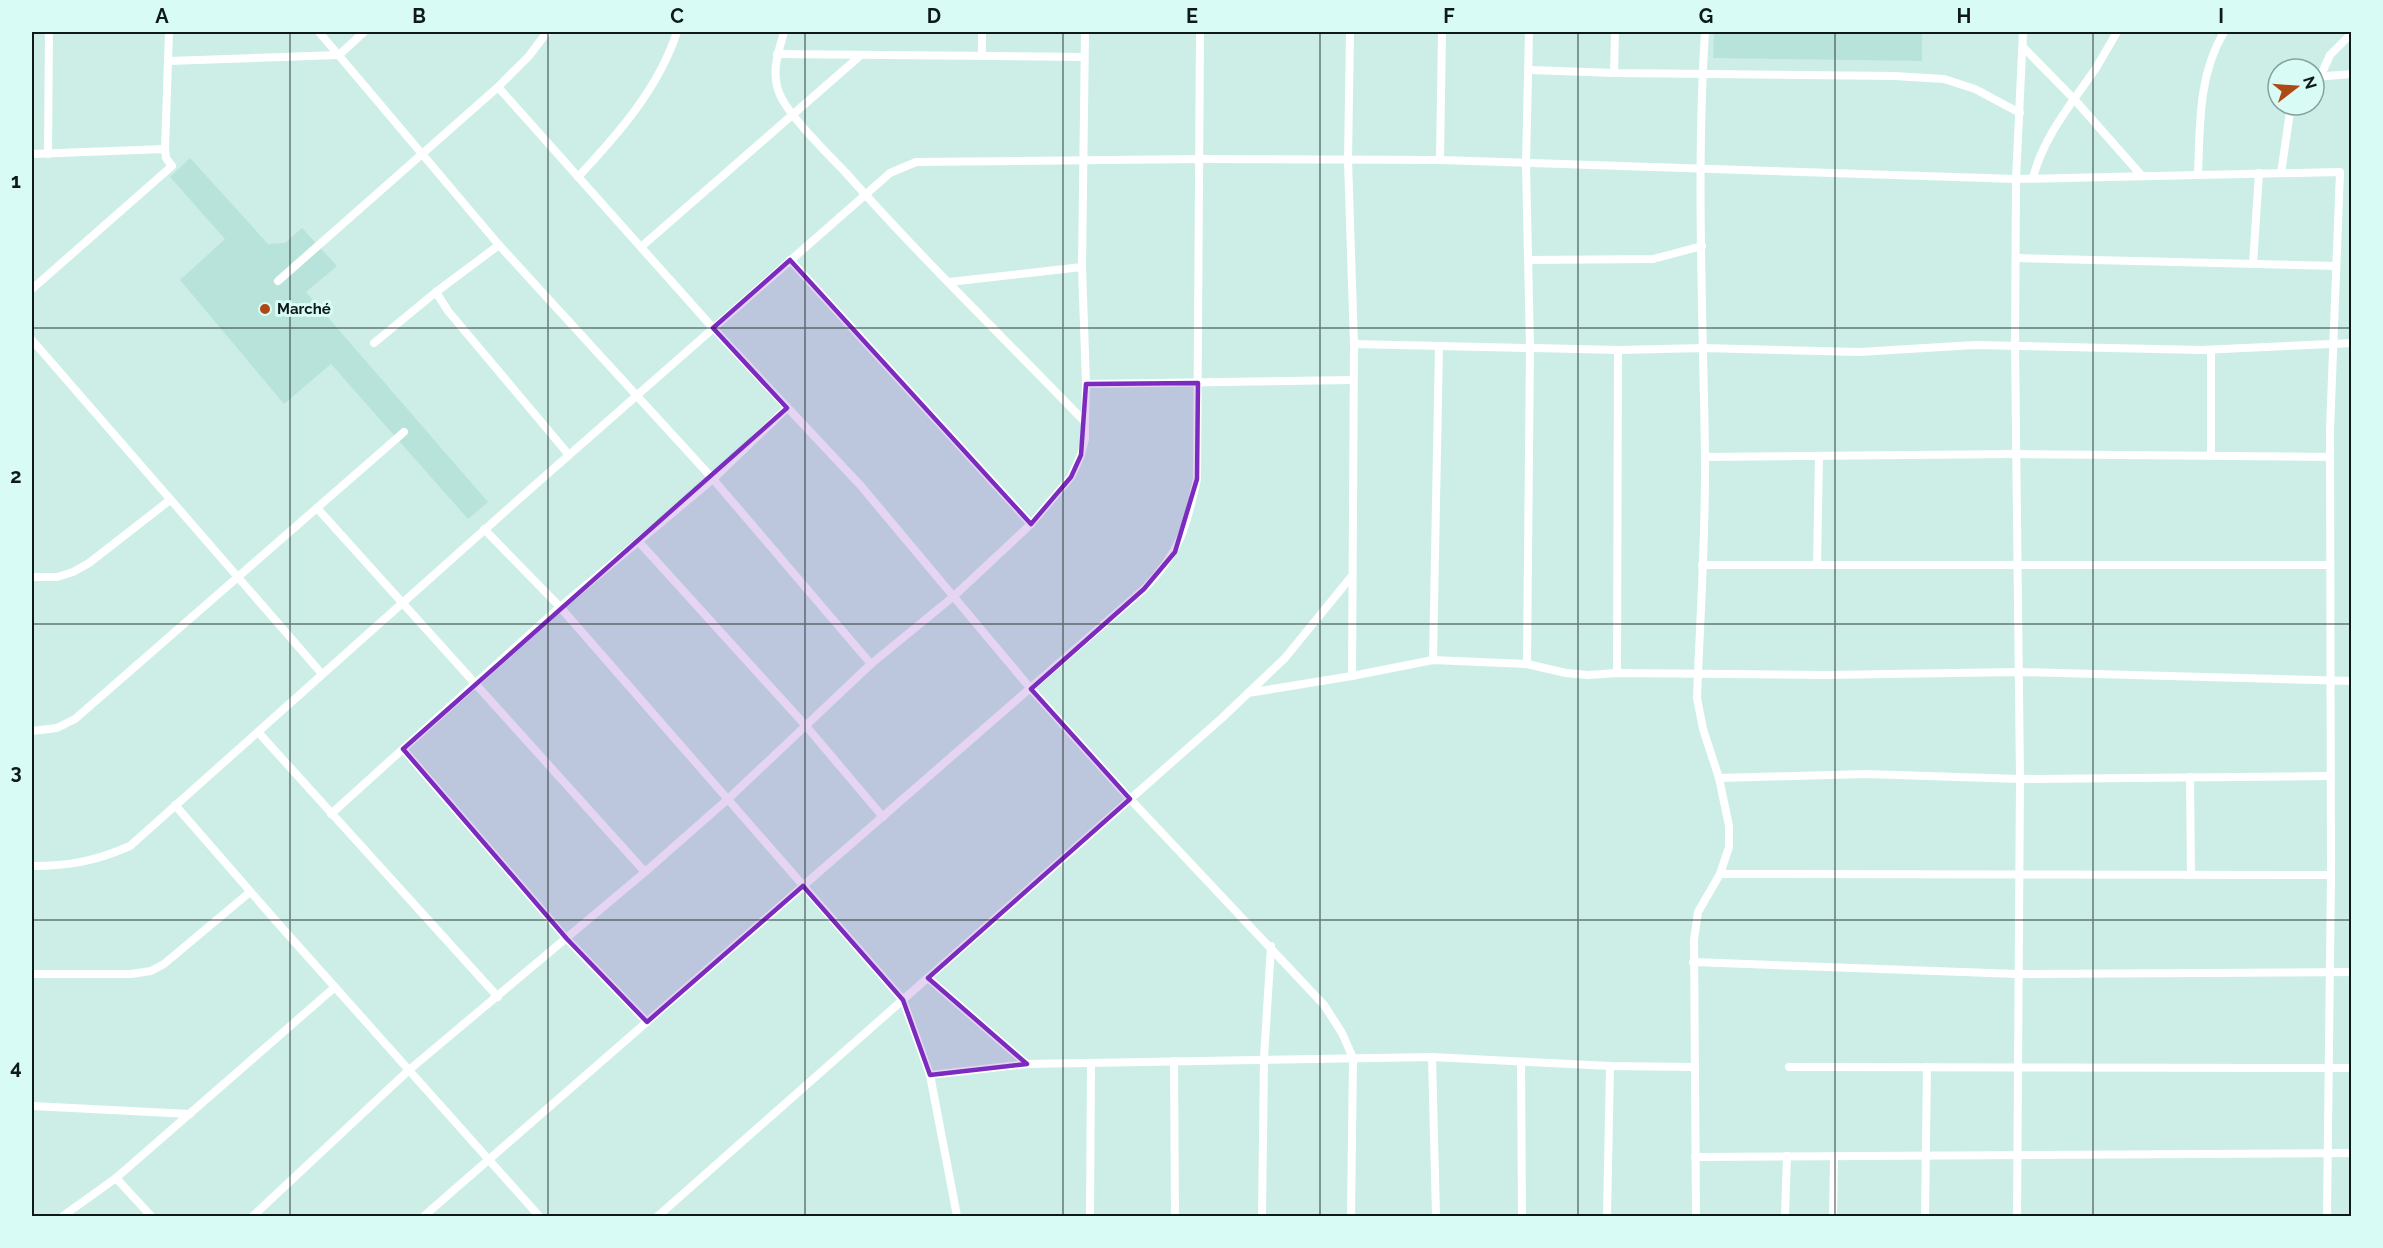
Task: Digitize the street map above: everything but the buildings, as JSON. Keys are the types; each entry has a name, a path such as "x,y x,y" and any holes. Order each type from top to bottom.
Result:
{"street":[{"path":"48,154 49,32"},
{"path":"32,289 172,166 166,158 165,149 169,32"},
{"path":"319,32 499,245 712,478 871,664"},
{"path":"169,61 339,55 364,32"},
{"path":"279,281 498,87 529,56 547,32"},
{"path":"578,177 619,133 636,110 670,55 677,32"},
{"path":"784,32 777,54 775,77 781,98 794,115 865,195 1085,422"},
{"path":"982,32 982,56"},
{"path":"253,1216 409,1070 729,800 871,664 954,596 1031,524 1071,477 1081,455 1085,422 1082,160 1085,32"},
{"path":"424,1216 1031,689 1144,589 1162,571 1175,552 1185,530 1197,479 1200,32"},
{"path":"1350,32 1348,161 1354,344 1352,676"},
{"path":"1440,160 1442,32"},
{"path":"1527,664 1530,346 1526,164 1530,70 1529,32"},
{"path":"1614,73 1615,32"},
{"path":"1696,1216 1694,940 1698,912 1720,874 1730,847 1729,826 1719,778 1699,712 1698,672 1705,456 1702,75 1705,32"},
{"path":"2017,1216 2020,778 2015,344 2016,179 2023,32"},
{"path":"2033,178 2037,160 2045,144 2117,32"},
{"path":"2198,175 2200,104 2214,48 2224,32"},
{"path":"2326,62 2352,33"},
{"path":"2023,48 2074,99 2142,176"},
{"path":"777,54 1084,57"},
{"path":"641,247 861,55"},
{"path":"1530,70 1702,75 1894,76 1944,79 1975,89 2020,113"},
{"path":"2326,76 2352,74"},
{"path":"498,87 713,328 861,486 1031,689 1130,799 1324,1005 1342,1033 1353,1058 1351,1216"},
{"path":"2281,173 2289,117"},
{"path":"32,154 165,149"},
{"path":"32,866 85,863 130,846 484,529 790,260 890,173 916,162 1199,159 1440,160 2016,179 2352,171"},
{"path":"2327,1216 2331,876 2330,456 2340,172"},
{"path":"2253,264 2259,173"},
{"path":"374,343 436,292 499,245"},
{"path":"1528,260 1653,259 1702,246"},
{"path":"2016,258 2336,266"},
{"path":"790,260 1031,524"},
{"path":"949,282 1082,267"},
{"path":"436,292 448,311 568,455"},
{"path":"32,340 322,674"},
{"path":"1354,344 1530,346 1618,350 1703,348 1859,352 2015,344 2211,350 2352,343"},
{"path":"1433,660 1438,346"},
{"path":"1617,673 1618,350"},
{"path":"2211,350 2211,456"},
{"path":"1086,384 1352,380"},
{"path":"331,814 560,607 712,478 787,408"},
{"path":"32,731 57,728 75,719 404,432"},
{"path":"1705,456 2016,454 2330,456"},
{"path":"1817,566 1819,456"},
{"path":"32,577 57,577 81,568 170,500"},
{"path":"317,508 645,872"},
{"path":"484,529 560,607 903,1000 930,1075 957,1216"},
{"path":"639,542 806,726 883,817"},
{"path":"1702,565 2329,565"},
{"path":"658,1216 1248,693 1285,658 1351,577"},
{"path":"1248,693 1433,660 1527,664 1566,673 1588,675 1698,672 1825,675 2019,672 2352,681"},
{"path":"258,732 498,997"},
{"path":"403,749 567,939 647,1022"},
{"path":"1719,778 1877,774 2020,778 2329,776"},
{"path":"2190,777 2191,875"},
{"path":"175,805 334,987 540,1216"},
{"path":"1720,874 2331,876"},
{"path":"32,974 131,974 151,971 164,964 250,892"},
{"path":"1262,1216 1264,1058 1270,946"},
{"path":"1693,962 2017,974 2352,972"},
{"path":"928,978 1027,1064"},
{"path":"63,1216 116,1178 334,987"},
{"path":"930,1075 1027,1064 1264,1058 1432,1057 1610,1066 1695,1067"},
{"path":"1432,1057 1436,1216"},
{"path":"1174,1061 1175,1216"},
{"path":"1521,1062 1522,1216"},
{"path":"1090,1216 1091,1063"},
{"path":"1607,1216 1610,1066"},
{"path":"1789,1067 2352,1068"},
{"path":"1925,1216 1927,1067"},
{"path":"32,1107 190,1114"},
{"path":"1695,1157 2352,1153"},
{"path":"1785,1216 1786,1156"},
{"path":"1833,1216 1834,1156"},
{"path":"116,1178 150,1216"}],"highlighted area":[{"path":"790,260 1031,524 1071,477 1081,455 1086,384 1198,383 1197,479 1175,552 1144,589 1031,689 1130,799 928,978 1027,1064 930,1075 903,1000 803,886 647,1022 567,939 403,749 787,408 713,328"}],"shaded area":[{"path":"1714,32 1922,32 1922,61 1713,58"},
{"path":"190,158 268,244 285,243 302,228 337,266 306,292 488,502 468,519 331,364 284,404 180,280 225,239 170,177"}],"place":[{"name":"Marché","path":"265,309"}]}
